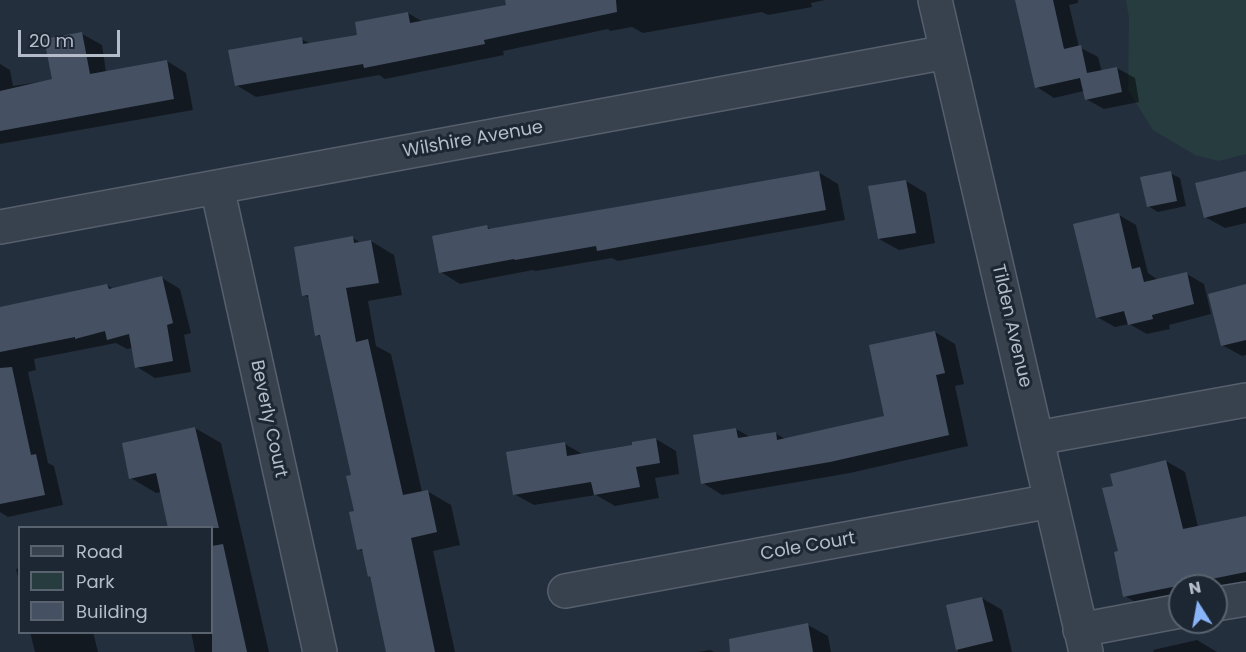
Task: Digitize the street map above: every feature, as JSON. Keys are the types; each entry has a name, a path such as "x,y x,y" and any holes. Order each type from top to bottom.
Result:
{"street":[{"name":"Tilden Avenue","path":"935,0 1083,641"},
{"name":"Wilshire Avenue","path":"0,227 947,52"},
{"name":"Beverly Court","path":"217,187 320,652"},
{"path":"1037,438 1246,400"},
{"name":"Cole Court","path":"565,591 1051,501"},
{"path":"1228,602 1246,599"},
{"path":"1083,641 1168,615"}],"green space":[{"path":"1126,0 1246,0 1246,154 1219,161 1195,155 1153,130 1128,90 1129,18"}],"building":[{"path":"505,0 616,0 617,12 484,40 485,44 364,68 363,64 235,86 228,50 302,37 303,44 357,35 355,22 408,12 410,23 506,5"},
{"path":"1015,0 1053,0 1064,49 1081,45 1087,73 1117,67 1122,92 1085,100 1080,78 1035,88"},
{"path":"82,32 90,74 167,60 174,99 0,131 0,91 52,79 44,39"},
{"path":"819,171 826,210 597,251 596,246 439,273 432,236 487,225 488,229"},
{"path":"1171,171 1177,201 1147,207 1140,177"},
{"path":"1246,171 1246,207 1204,218 1195,183"},
{"path":"906,180 916,233 878,239 868,186"},
{"path":"1119,213 1132,269 1140,267 1144,282 1187,272 1194,304 1152,315 1153,319 1128,325 1124,311 1096,318 1073,224"},
{"path":"353,236 354,243 371,240 379,283 346,288 356,342 368,339 403,495 428,490 437,532 411,538 435,652 386,652 370,576 368,577 362,549 357,550 349,512 354,511 346,476 351,475 320,335 315,336 308,295 302,296 294,247"},
{"path":"162,276 173,323 167,325 173,361 135,368 129,334 107,340 105,331 75,339 75,337 0,352 0,307 107,284 109,289"},
{"path":"1246,284 1246,340 1221,346 1208,294"},
{"path":"935,331 945,373 936,375 949,435 830,462 701,484 693,435 736,428 738,438 776,432 777,440 884,416 869,345"},
{"path":"12,367 31,455 36,454 45,495 0,504 0,368"},
{"path":"195,427 219,528 168,526 156,473 129,479 122,443"},
{"path":"656,438 660,463 636,467 640,487 594,495 591,482 513,495 506,452 565,442 567,456 632,445 632,442"},
{"path":"1166,460 1183,529 1246,516 1246,572 1228,576 1168,574 1168,588 1123,597 1114,552 1118,551 1102,488 1113,486 1110,474"},
{"path":"223,544 247,652 212,652 213,546"},
{"path":"982,597 993,641 956,650 946,605"},
{"path":"808,623 813,652 730,652 729,639"}]}
